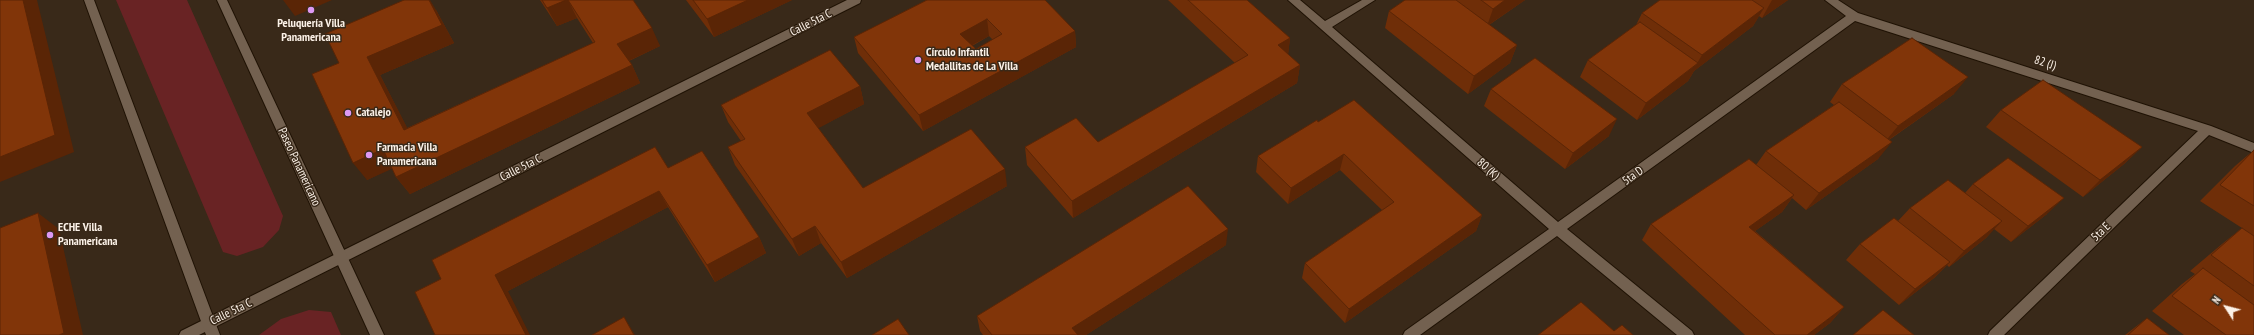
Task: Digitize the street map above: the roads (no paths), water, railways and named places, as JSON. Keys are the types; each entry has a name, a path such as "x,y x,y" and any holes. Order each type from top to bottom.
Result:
{"street":[{"path":"89,0 213,335"},
{"name":"Paseo Panamericano","path":"222,0 377,335"},
{"name":"Calle 5ta C","path":"186,335 856,0"},
{"name":"80 (K)","path":"1293,0 1558,230 1687,335"},
{"path":"1324,27 1370,0"},
{"name":"82 (J)","path":"1830,0 1854,16 2207,129 2254,148"},
{"name":"5ta D","path":"1410,335 1854,16"},
{"name":"5ta E","path":"1995,335 2207,129"}],"place":[{"name":"Peluquería Villa Panamericana","path":"311,10"},
{"name":"Círculo Infantil Medallitas de La Villa","path":"918,60"},
{"name":"Catalejo","path":"348,113"},
{"name":"Farmacia Villa Panamericana","path":"369,155"},
{"name":"ECHE Villa Panamericana","path":"50,235"}]}
